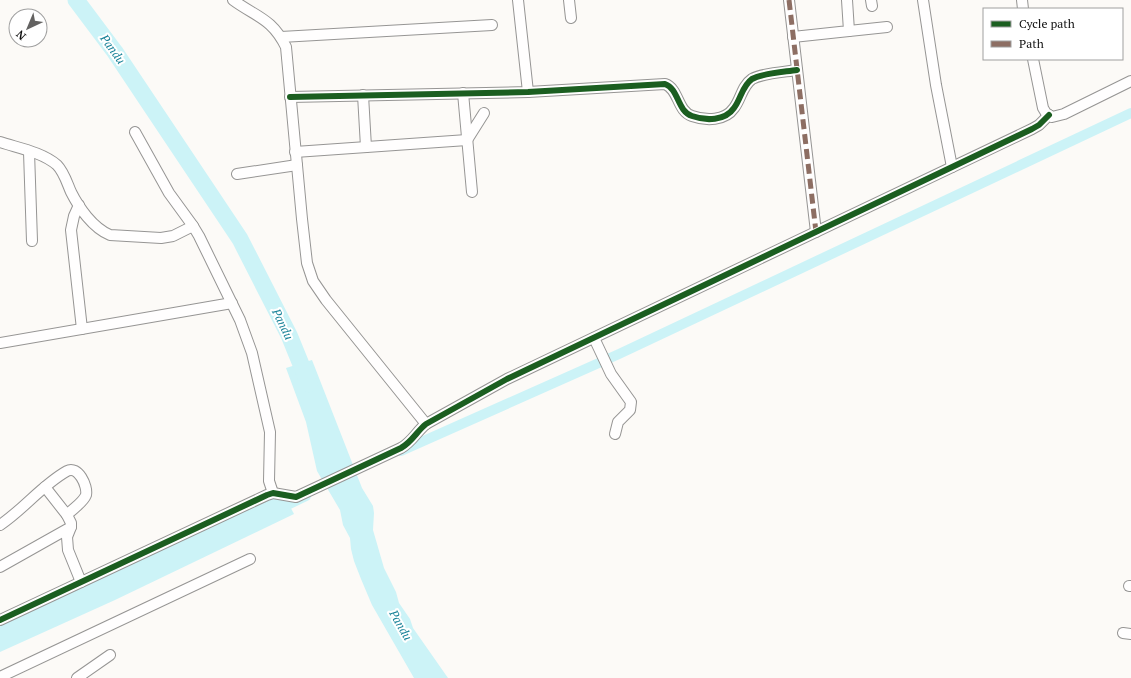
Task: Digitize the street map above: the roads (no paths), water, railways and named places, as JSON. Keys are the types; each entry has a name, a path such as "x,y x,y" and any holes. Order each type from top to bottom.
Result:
{"street":[{"path":"518,0 528,92"},
{"path":"569,0 570,18"},
{"path":"789,0 816,232"},
{"path":"847,0 849,31"},
{"path":"923,0 936,85 952,167"},
{"path":"239,2 276,30 286,47 296,165 307,262 313,281 326,300 426,424"},
{"path":"281,37 492,25"},
{"path":"793,37 887,28"},
{"path":"1033,60 1043,108 1046,113 1052,117 1064,114 1131,82"},
{"path":"290,97 528,92 665,84 671,88 682,108 689,115 716,119 721,118 734,109 745,86 750,80 757,77 797,70"},
{"path":"463,93 472,192"},
{"path":"363,95 366,147"},
{"path":"467,140 484,113"},
{"path":"0,620 273,493 296,497 401,448 410,441 419,429 426,424 507,379 596,342 816,232 1032,129 1049,115"},
{"path":"135,132 169,193 199,236 247,337 266,413 270,436 269,480 273,493"},
{"path":"295,152 467,140"},
{"path":"0,142 49,159 61,170 79,205 103,232 110,235 161,238 173,236 193,226"},
{"path":"29,152 32,241"},
{"path":"237,174 296,165"},
{"path":"79,205 74,216 71,230 82,329"},
{"path":"0,343 232,303"},
{"path":"596,342 610,374 631,402 630,410 618,422 615,434"},
{"path":"0,525 45,486 68,470 73,470 79,474 86,488 85,497 66,515"},
{"path":"45,486 71,523 67,537 68,550 81,582"},
{"path":"0,567 71,527"},
{"path":"0,677 250,559"},
{"path":"77,678 110,655"}],"water":[{"path":"312,360 362,488 373,506 373,530 384,568 396,592 399,603 410,619 413,628 448,678 414,678 372,605 354,561 350,538 343,525 340,510 317,471 306,422 286,368"},
{"path":"283,493 294,514 115,600 0,652 0,624 218,521"}],"waterway":[{"name":"Pandu","path":"76,0 115,52 240,239 289,335 309,384"},
{"path":"401,451 619,354 1131,113"},
{"path":"277,510 306,496"}]}
